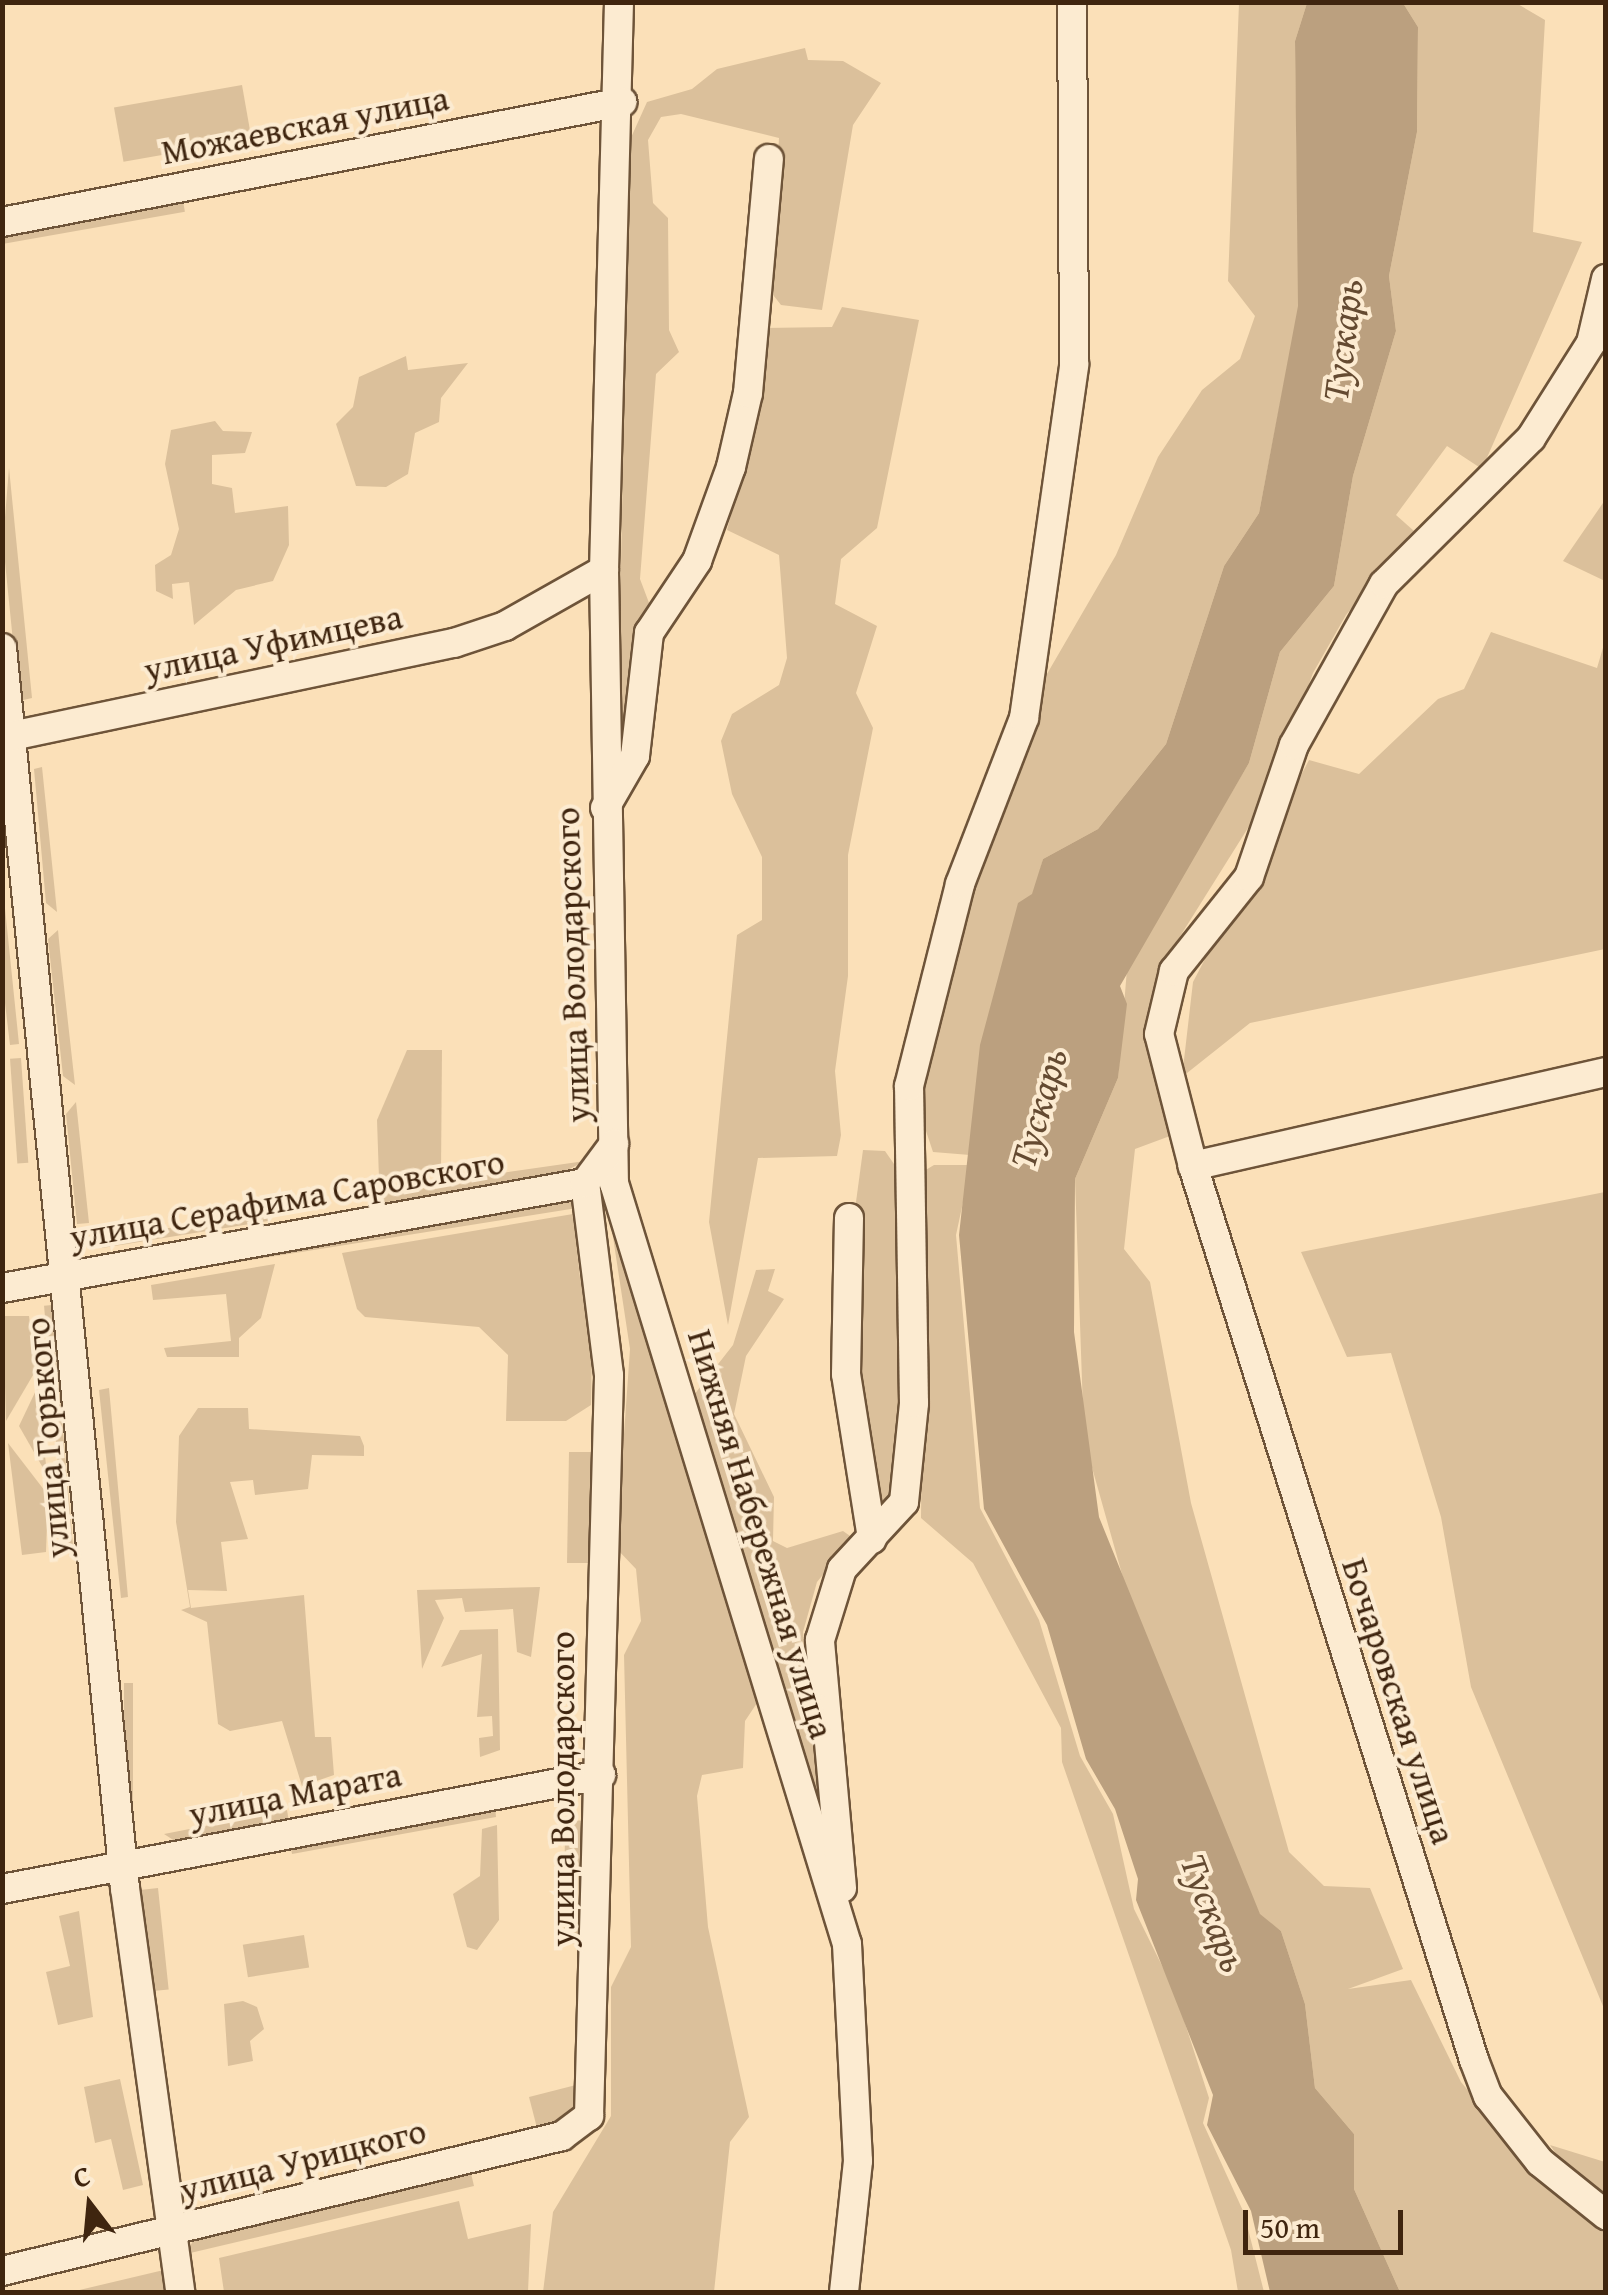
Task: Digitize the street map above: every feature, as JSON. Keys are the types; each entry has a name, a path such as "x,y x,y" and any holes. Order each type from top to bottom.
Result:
{"street":[{"name":"улица Володарского","path":"562,2136 594,2101 608,1356 585,1183 614,1144 604,808 604,570 622,102 619,2"},
{"name":"Нижняя Набережная улица","path":"844,2292 858,2161 847,1944 820,1640 830,1589 904,1502 914,1402 909,1086 955,901 1024,718 1074,365 1072,2"},
{"name":"Можаевская улица","path":"2,222 622,102"},
{"path":"604,808 635,756 649,633 697,561 731,468 748,393 768,159"},
{"name":"Бочаровская улица","path":"1606,279 1591,343 1531,438 1384,584 1294,745 1249,877 1174,971 1159,1034 1193,1166 1474,2060 1488,2096 1540,2162 1606,2215"},
{"name":"улица Уфимцева","path":"7,737 454,643 553,602 604,570"},
{"name":"улица Горького","path":"2,648 7,737 69,1275 122,1864 180,2292"},
{"path":"1193,1166 1606,1072"},
{"name":"Нижняя Набережная улица","path":"614,1144 619,1199 847,1944"},
{"name":"улица Серафима Саровского","path":"2,1288 585,1183"},
{"path":"850,1218 846,1374 872,1540"},
{"name":"улица Марата","path":"2,1889 601,1775"},
{"name":"улица Урицкого","path":"2,2271 562,2136"}],"shaded area":[{"path":"1239,3 1307,3 1295,41 1299,306 1259,513 1224,566 1166,744 1098,829 1043,859 971,1131 976,1146 970,1155 933,1152 917,1104 963,896 1040,686 1116,555 1158,457 1202,390 1240,359 1255,316 1228,281"},
{"path":"1403,3 1516,3 1545,20 1533,232 1582,242 1482,469 1447,446 1396,515 1414,531 1346,615 1313,673 1268,796 1164,962 1146,1032 1170,1136 1135,1149 1124,1249 1150,1282 1191,1503 1289,1852 1324,1886 1370,1888 1403,1969 1348,1989 1411,1980 1461,2082 1541,2178 1605,2229 1605,2292 1400,2292 1354,2189 1354,2134 1315,2088 1305,2004 1281,1931 1260,1915 1136,1624 1084,1439 1075,1179 1118,1078 1127,969 1249,763 1280,652 1334,586 1353,476 1396,331 1389,276 1417,132 1418,27"},
{"path":"805,48 808,60 843,61 881,83 853,125 822,310 781,305 770,291 779,138 681,114 661,117 648,140 653,203 668,218 669,330 679,352 656,374 640,579 654,616 617,776 629,142 647,102 692,89 717,69"},
{"path":"242,85 252,139 124,162 114,108"},
{"path":"183,201 185,212 4,244 2,233"},
{"path":"842,307 919,320 877,528 841,559 835,604 877,626 856,693 873,728 848,855 848,976 835,1071 841,1135 837,1156 758,1158 728,1325 709,1222 737,935 762,920 762,857 732,794 721,741 732,714 779,685 787,658 779,555 727,530 758,414 764,328 832,327"},
{"path":"406,356 408,370 468,363 441,398 439,422 415,433 408,474 386,487 356,486 336,424 353,407 359,377"},
{"path":"215,421 223,431 252,432 245,453 212,455 212,484 232,488 235,513 288,506 289,545 273,581 236,590 194,625 189,582 172,584 173,599 156,591 155,565 171,555 179,529 165,464 171,430"},
{"path":"9,468 32,698 19,701 3,542"},
{"path":"1605,500 1605,581 1563,561"},
{"path":"1491,632 1597,668 1605,641 1605,949 1250,1023 1182,1077 1193,982 1309,760 1359,774 1438,699 1464,689"},
{"path":"42,767 57,912 46,903 34,769"},
{"path":"3,889 19,1044 10,1045 2,978"},
{"path":"58,930 75,1085 63,1076 48,939"},
{"path":"407,1050 442,1050 441,1172 379,1179 377,1120"},
{"path":"21,1058 28,1163 17,1164 10,1059"},
{"path":"76,1102 89,1223 77,1224 66,1114"},
{"path":"863,1150 885,1151 894,1164 906,1401 892,1508 882,1517 860,1428 851,1239"},
{"path":"585,1161 556,1176 374,1204 374,1191"},
{"path":"934,1165 971,1165 956,1235 980,1508 1039,1620 1080,1756 1113,1814 1134,1909 1175,1992 1209,2098 1203,2123 1244,2213 1264,2292 1238,2292 1231,2250 1062,1762 1061,1728 973,1563 921,1518 924,1171"},
{"path":"606,1191 759,1700 745,1721 743,1768 702,1775 697,1796 708,1927 749,2117 730,2142 714,2292 543,2292 553,2212 611,2116 611,1987 631,1947 624,1655 641,1621 636,1569 616,1548 630,1349"},
{"path":"1606,1192 1605,2011 1471,1687 1441,1517 1391,1353 1347,1357 1301,1252"},
{"path":"575,1196 577,1208 113,1282"},
{"path":"273,1212 268,1221 102,1248 98,1239"},
{"path":"573,1214 580,1278 593,1292 591,1405 566,1421 506,1421 508,1355 479,1327 365,1317 357,1309 342,1253"},
{"path":"275,1264 261,1318 239,1338 239,1357 167,1357 164,1348 231,1341 226,1294 153,1300 151,1285"},
{"path":"775,1269 768,1291 784,1299 746,1356 734,1414 774,1497 773,1541 787,1548 843,1531 853,1538 817,1582 803,1632 825,1841 690,1400 733,1345 756,1270"},
{"path":"52,1305 74,1552 66,1553 44,1306"},
{"path":"3,1316 29,1316 36,1370 6,1421"},
{"path":"38,1386 47,1475 19,1426"},
{"path":"109,1388 128,1597 121,1598 99,1390"},
{"path":"198,1408 248,1408 249,1429 360,1436 364,1446 364,1456 312,1455 308,1489 255,1495 253,1480 230,1482 248,1539 221,1542 227,1591 188,1590 191,1608 304,1595 315,1737 331,1737 334,1775 302,1786 282,1721 230,1731 218,1724 207,1622 181,1610 190,1607 176,1522 179,1436"},
{"path":"8,1443 48,1495 46,1552 22,1555"},
{"path":"569,1452 598,1452 592,1563 567,1563"},
{"path":"540,1587 531,1657 517,1652 513,1609 465,1612 462,1598 435,1600 444,1618 422,1669 417,1590"},
{"path":"498,1629 500,1750 480,1757 479,1738 493,1736 492,1716 477,1717 482,1654 441,1667 460,1630"},
{"path":"124,1683 133,1683 133,1802 124,1802"},
{"path":"495,1805 496,1817 292,1854 290,1844"},
{"path":"287,1810 289,1822 178,1843 164,1834"},
{"path":"596,1820 583,1943 564,1944 565,1821"},
{"path":"497,1825 499,1920 477,1950 467,1947 453,1894 480,1876 482,1829"},
{"path":"158,1888 169,1989 151,1991 140,1890"},
{"path":"79,1911 93,2017 58,2025 46,1972 70,1966 59,1916"},
{"path":"304,1935 309,1968 248,1977 243,1945"},
{"path":"243,2001 257,2007 264,2029 250,2041 253,2061 228,2066 224,2004"},
{"path":"120,2079 143,2185 123,2190 111,2139 95,2143 84,2087"},
{"path":"576,2085 579,2105 564,2128 537,2128 529,2097"},
{"path":"1550,2145 1605,2162 1605,2199 1564,2166"},
{"path":"470,2169 474,2186 186,2254 195,2237"},
{"path":"459,2201 468,2239 531,2224 528,2292 224,2292 219,2258"},
{"path":"168,2269 169,2292 71,2292"}],"water":[{"name":"Тускарь","path":"1307,3 1403,3 1418,27 1417,132 1389,276 1396,331 1353,476 1334,586 1280,652 1249,763 1120,986 1127,1004 1118,1078 1075,1179 1074,1332 1099,1517 1260,1914 1281,1931 1305,2004 1315,2088 1354,2134 1354,2189 1400,2292 1270,2292 1251,2211 1207,2125 1213,2095 1136,1900 1138,1879 1115,1809 1086,1759 1047,1625 984,1509 959,1235 980,1045 1018,903 1032,894 1043,859 1098,829 1166,744 1224,566 1259,513 1298,306 1295,41"}]}
